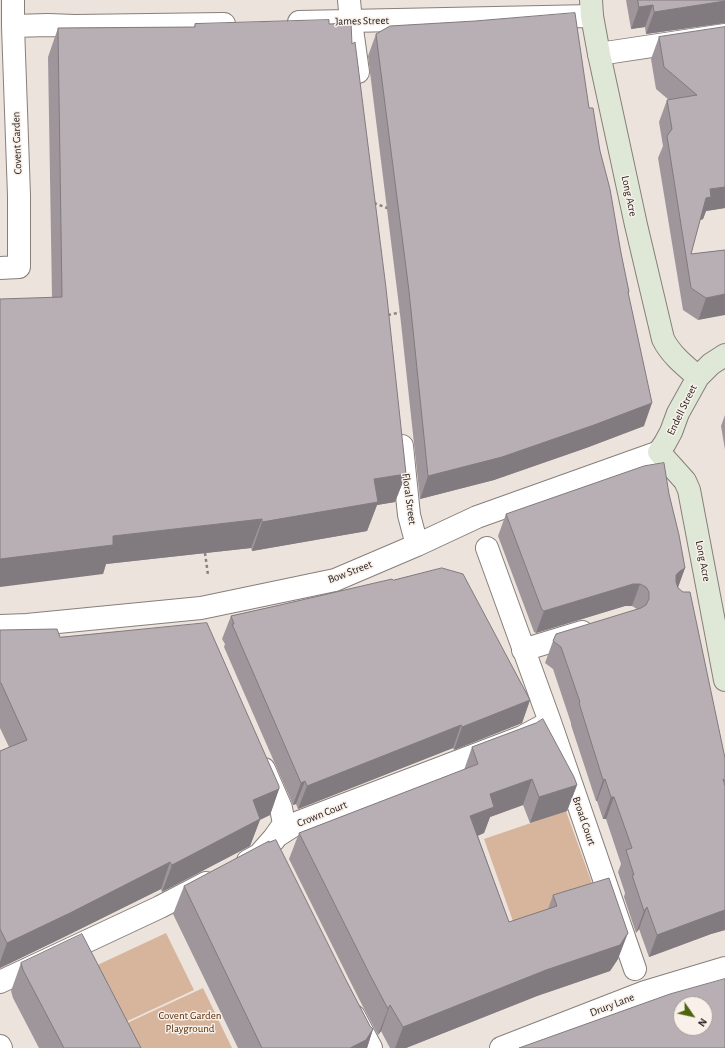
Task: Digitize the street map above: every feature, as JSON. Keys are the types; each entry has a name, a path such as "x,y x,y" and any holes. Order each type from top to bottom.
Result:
{"main road":[{"name":"Long Acre","path":"591,8 599,54 636,225 663,339 667,347 698,377"},
{"name":"Endell Street","path":"659,452 671,432 678,413 698,377 711,364 725,355"},
{"name":"Long Acre","path":"659,452 685,481 689,490 725,680"}],"street":[{"name":"Covent Garden","path":"0,268 19,267 19,196 13,0"},
{"path":"349,0 360,93"},
{"name":"James Street","path":"282,23 351,22 591,8"},
{"path":"13,26 242,23"},
{"path":"599,54 725,35"},
{"name":"Floral Street","path":"400,430 409,514 417,545"},
{"name":"Bow Street","path":"0,626 27,625 201,608 335,580 417,545 477,517 659,452"},
{"name":"Broad Court","path":"487,548 550,722 635,969"},
{"path":"523,650 599,627"},
{"name":"Crown Court","path":"0,982 160,907 259,855 274,838 299,822 522,737 550,722"},
{"path":"256,752 281,808 284,824 274,838 277,863"},
{"name":"Drury Lane","path":"501,1048 645,992 725,968"},
{"path":"345,998 371,1048"}],"path":[{"path":"373,202 392,210"},
{"path":"388,315 405,312"},
{"path":"205,553 208,575"}],"green space":[{"path":"566,811 598,900 515,927 484,839"},
{"path":"166,933 194,990 119,1025 91,968"},
{"name":"Covent Garden Playground","path":"203,988 232,1048 121,1048 112,1030"}],"building":[{"path":"638,0 725,1 654,12 653,5 639,7"},
{"path":"575,13 589,108 593,108 600,151 610,189 628,292 652,403 502,457 428,476 409,291 376,34 390,26"},
{"path":"329,20 329,24 351,23 352,44 355,42 386,288 406,474 374,479 378,502 262,522 262,519 113,536 113,545 0,559 0,299 62,297 58,28 195,27 195,24"},
{"path":"725,27 725,187 710,189 711,197 706,198 691,254 725,250 725,294 706,298 691,288 667,136 672,129 667,100 697,95 664,67 659,37"},
{"path":"664,463 685,568 676,575 676,582 678,588 683,592 690,592 725,758 725,781 723,779 725,786 725,910 657,935 647,907 644,911 632,875 634,875 626,850 632,848 614,797 611,797 605,779 603,780 579,703 580,702 561,647 553,641 556,634 641,608 646,605 649,599 649,592 646,587 640,584 633,584 544,611 542,610 506,514 644,466"},
{"path":"442,568 463,574 530,700 462,727 461,725 307,786 305,781 301,783 232,624 234,624 231,616"},
{"path":"207,623 279,789 253,800 260,819 172,865 170,862 7,943 0,929 0,751 27,740 0,683 0,630 57,629 60,637"},
{"path":"543,719 577,785 539,797 532,779 490,794 494,807 470,816 509,922 557,906 553,895 609,878 628,933 620,945 546,970 403,1027 390,1005 388,1009 299,833 478,764 472,747"},
{"path":"276,840 347,982 373,1029 366,1040 350,1048 262,1048 184,886 269,841"},
{"path":"82,934 141,1048 64,1048 23,970 21,963"},
{"path":"725,979 725,1048 519,1048 670,994"}]}
